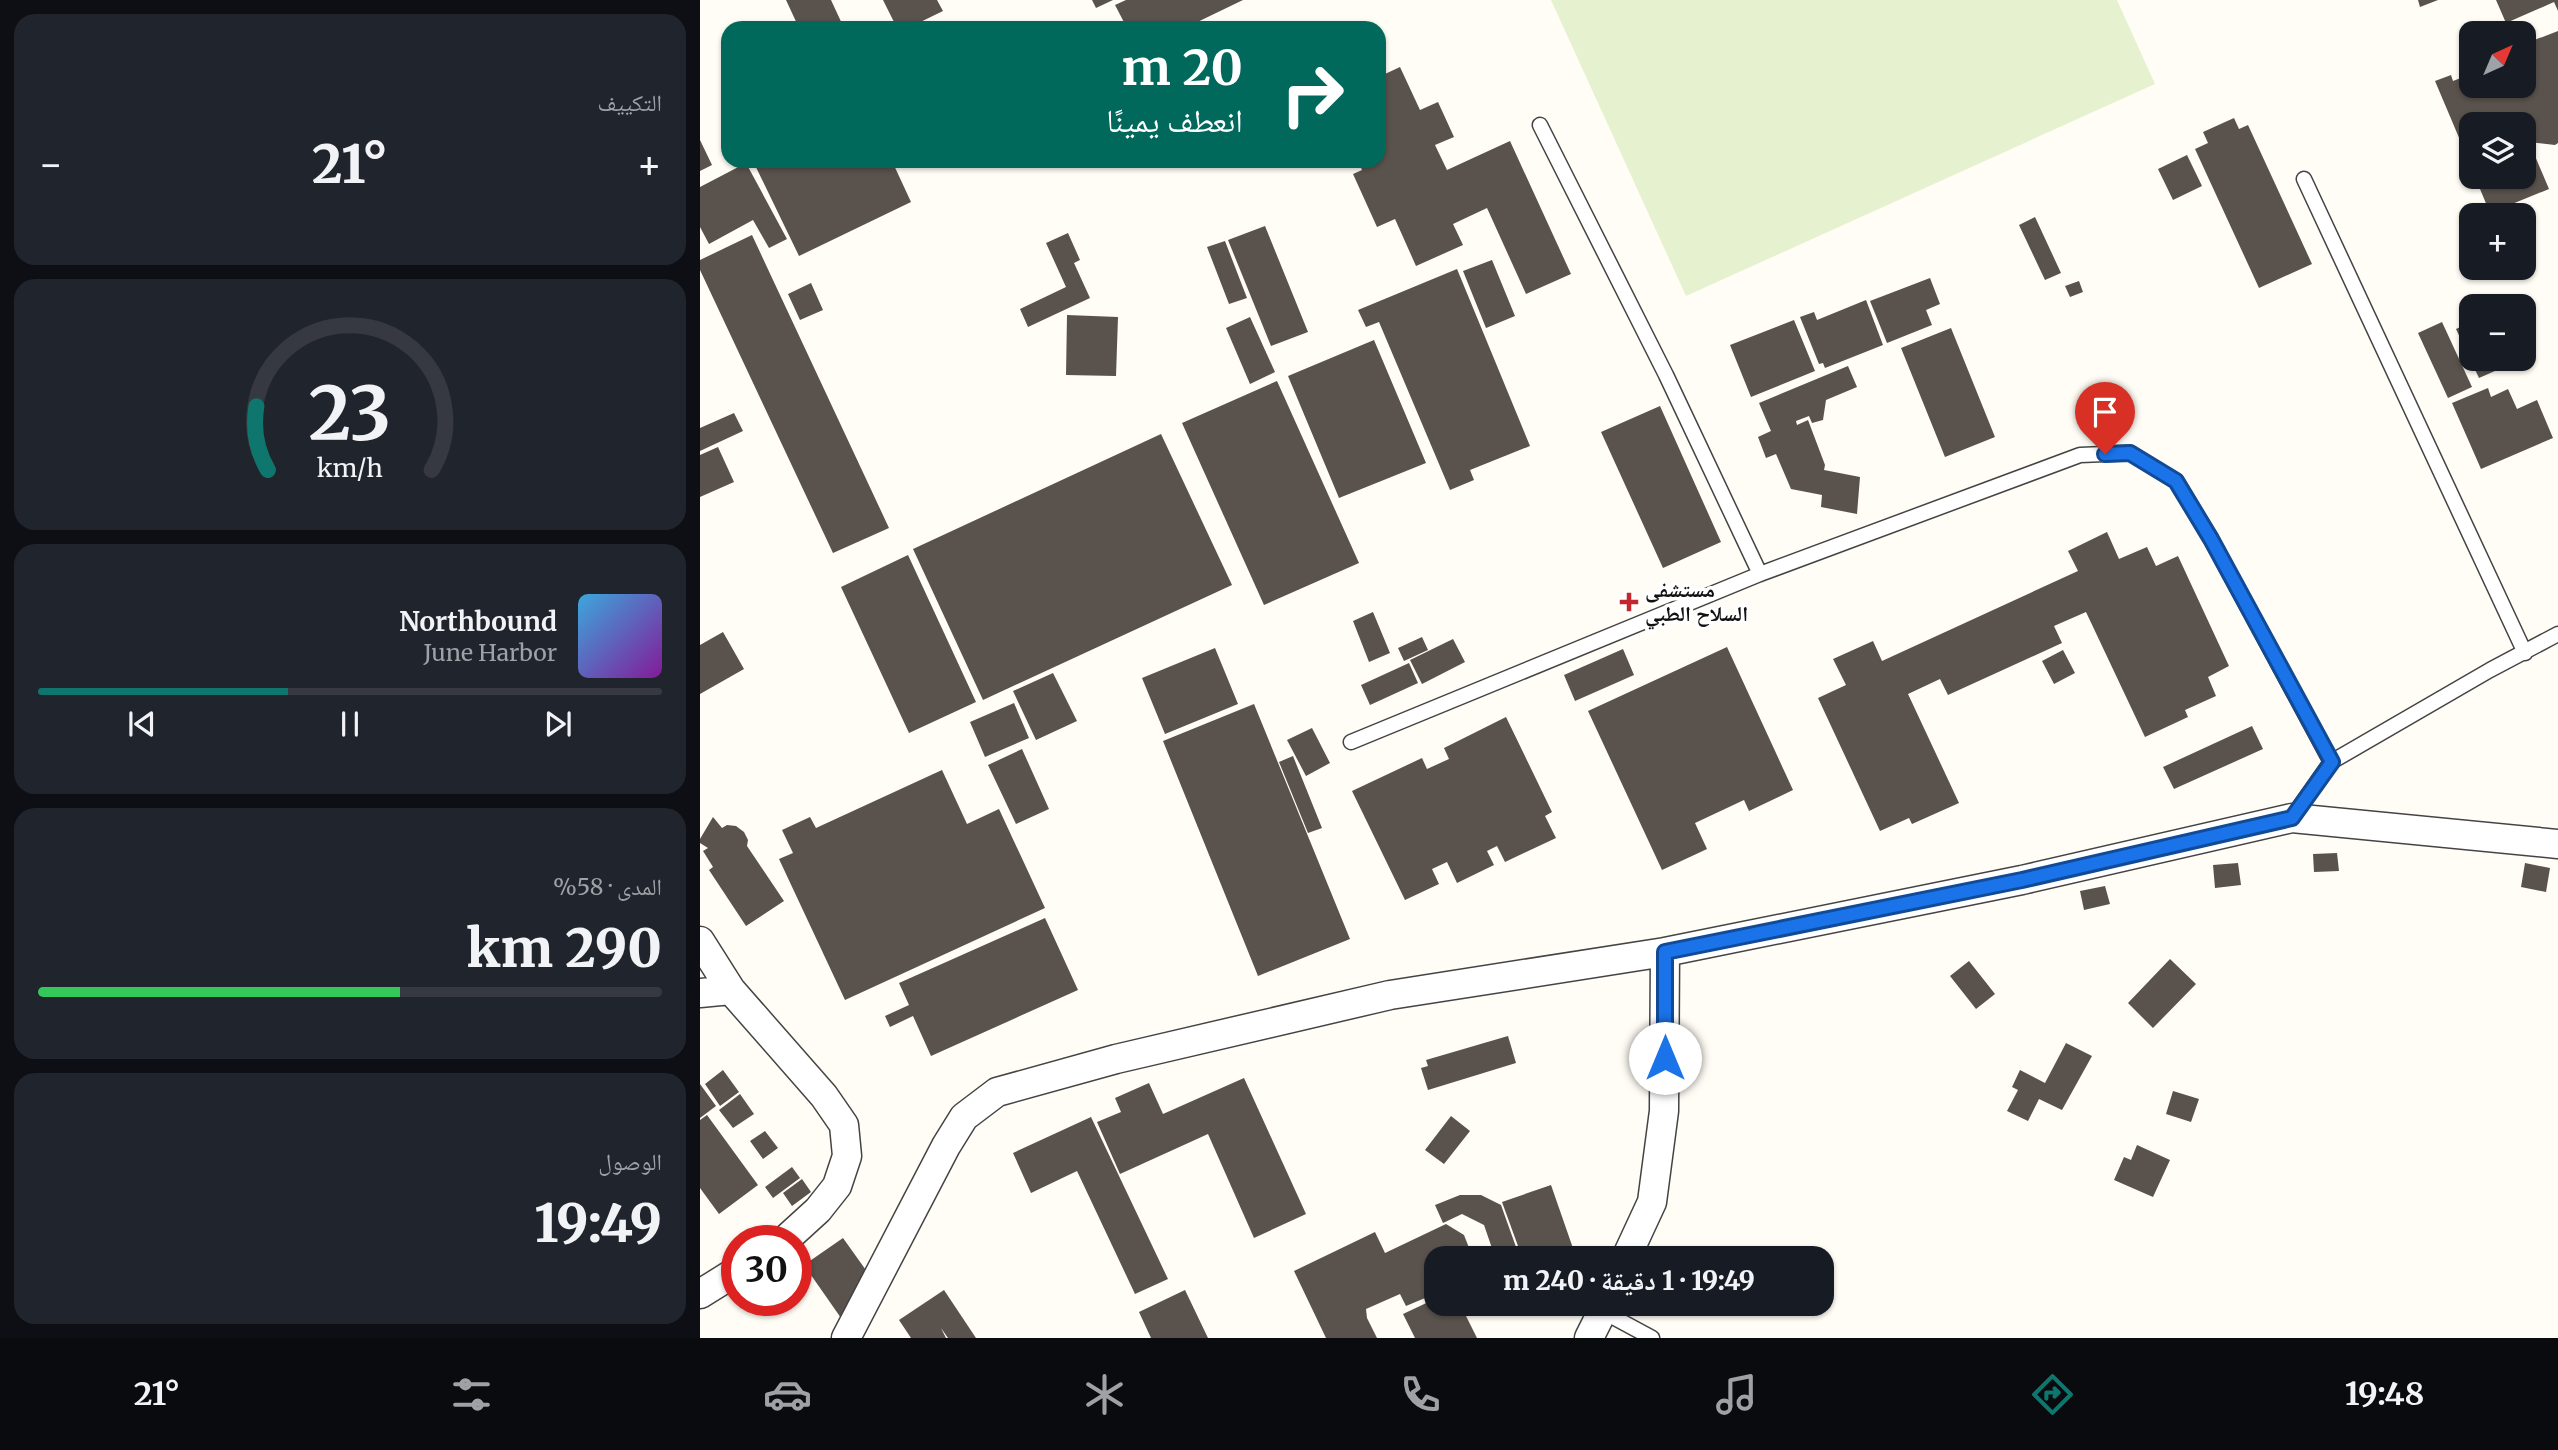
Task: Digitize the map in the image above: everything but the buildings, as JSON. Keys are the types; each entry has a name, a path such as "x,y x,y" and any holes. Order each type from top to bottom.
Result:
{"street":[{"path":"846,1338 946,1146 964,1117 997,1092 1116,1059 1390,995 1665,952 2022,880 2292,818 2558,844"},
{"path":"700,941 731,990 824,1096 844,1125 847,1156 836,1186 818,1210 802,1225"},
{"path":"1632,1246 1652,1202 1664,1111 1665,952"},
{"path":"700,993 731,990"},
{"path":"700,1294 721,1281"},
{"path":"1589,1338 1600,1316"}],"lane":[{"path":"1540,125 1666,375 1760,574"},
{"path":"2304,179 2525,653"},
{"path":"1351,742 1760,574 2080,455 2130,453 2176,481 2211,539 2332,762"},
{"path":"2292,818 2332,762 2558,634"},
{"path":"1618,1316 1652,1338"}],"green space":[{"path":"1551,0 2117,0 2155,84 1686,296"}],"place":[{"name":"مستشفى السلاح الطبي","path":"1629,602"}],"route":[{"path":"1665,1058 1665,952 2022,880 2292,818 2332,762 2211,539 2176,481 2130,453 2105,454"}]}
